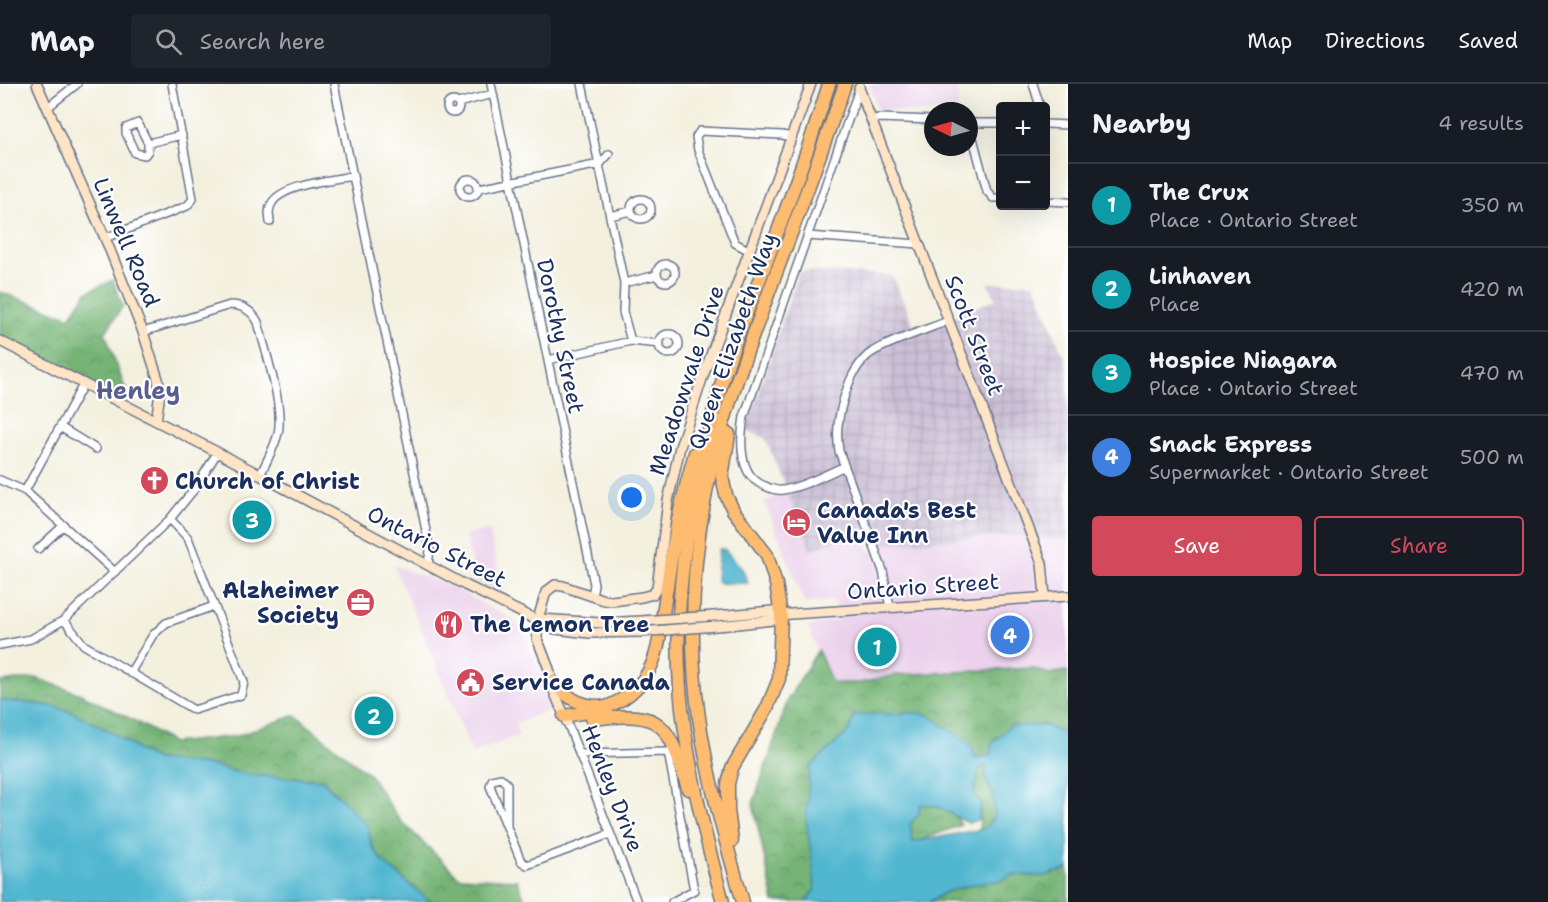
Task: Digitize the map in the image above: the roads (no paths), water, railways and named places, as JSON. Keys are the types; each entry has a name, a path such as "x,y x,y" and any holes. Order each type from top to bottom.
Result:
{"highway":[{"name":"Queen Elizabeth Way","path":"723,902 705,836 686,739 680,687 681,587 688,518 698,471 725,373 808,151 829,84"},
{"name":"Queen Elizabeth Way","path":"743,902 717,813 704,757 698,712 693,632 698,551 712,466 734,390 845,84"},
{"path":"743,902 730,834 728,784 732,768 767,708 779,679 781,615 776,584 766,555 741,522 726,495 722,477 732,414 817,165"},
{"path":"565,719 606,708 621,701 646,676 655,657 680,508 700,436 725,373"},
{"path":"552,681 565,695 580,704 601,706 621,701"},
{"path":"565,719 630,715 651,720 660,725 675,747 691,801 705,836"}],"main road":[{"name":"Linwell Road","path":"37,84 105,238 143,332 160,393 156,421"},
{"name":"Meadowvale Drive","path":"538,618 546,592 555,585 604,600 626,600 653,594 657,588 668,501 680,447 702,380 811,84"},
{"name":"Scott Street","path":"860,86 1042,563 1045,597"},
{"name":"Ontario Street","path":"0,341 260,475 465,585 555,628 588,633 640,632 729,626 773,620 781,615 1068,596"},
{"name":"Ontario Street","path":"538,618 602,622 772,611 781,615"},
{"name":"Henley Drive","path":"538,618 537,638 565,719"}],"street":[{"path":"48,107 76,84"},
{"path":"105,238 187,206 193,199 172,84"},
{"path":"334,84 430,550 428,565"},
{"name":"Dorothy Street","path":"491,84 594,584 592,596"},
{"path":"582,84 624,283 623,312 631,341"},
{"path":"1033,84 1039,102"},
{"path":"843,467 796,487 774,490 750,477 742,457 741,430 860,86"},
{"path":"458,103 493,94"},
{"path":"872,120 878,118 924,120"},
{"path":"138,123 148,142 148,151 145,155 135,153 126,128 138,123"},
{"path":"978,123 996,123"},
{"path":"1050,124 1068,125"},
{"path":"750,251 735,243 698,150 696,136 700,131 792,137"},
{"path":"148,142 182,135"},
{"path":"479,188 600,164 609,154"},
{"path":"978,156 987,191 993,198 996,198"},
{"path":"270,222 270,207 283,191 352,176"},
{"path":"1050,201 1068,202"},
{"path":"610,216 631,211"},
{"path":"807,236 919,244"},
{"path":"624,283 657,275"},
{"path":"143,332 230,305 244,307 255,316 275,392 280,421 278,436 260,475"},
{"path":"890,607 884,571 843,467 836,435 838,419 849,382 867,355 948,321"},
{"path":"548,360 631,341 660,344"},
{"path":"25,491 84,383"},
{"path":"60,427 96,449"},
{"path":"0,645 32,639 64,621 170,519 196,487 218,453"},
{"path":"0,480 25,491 115,572"},
{"path":"64,621 84,645 194,710 241,695 244,682 188,538 170,519"},
{"path":"38,549 64,525"},
{"path":"130,673 153,635 166,623 214,606"},
{"name":"Henley Drive","path":"565,719 638,902"},
{"path":"579,754 668,752 694,890 672,902"},
{"path":"507,826 507,784 501,778 492,780 490,786 521,861 527,865 610,834"}],"water":[{"path":"719,549 724,549 742,569 748,583 719,583 716,579"},
{"path":"0,700 52,706 70,711 111,732 157,760 210,765 249,775 322,780 367,825 372,846 382,861 430,902 0,902"},
{"path":"927,714 971,745 975,757 990,756 992,743 1010,726 1043,725 1068,734 1068,869 1044,876 1012,875 1002,880 974,884 946,892 929,902 806,902 815,890 806,819 810,767 849,731 854,715","holes":["987,766 985,778 993,793 995,816 984,829 913,842 910,824 919,814 920,804 937,806 968,823 978,820 981,804 974,791 979,768"]}],"place":[{"name":"Church of Christ","path":"154,481"},
{"name":"Hospice Niagara","path":"252,520"},
{"name":"Canada's Best Value Inn","path":"796,523"},
{"name":"Alzheimer Society","path":"360,603"},
{"name":"The Lemon Tree","path":"449,624"},
{"name":"Snack Express","path":"1010,635"},
{"name":"The Crux","path":"877,647"},
{"name":"Service Canada","path":"471,682"},
{"name":"Linhaven","path":"374,716"}],"district":[{"name":"Henley","path":"138,391"}]}
